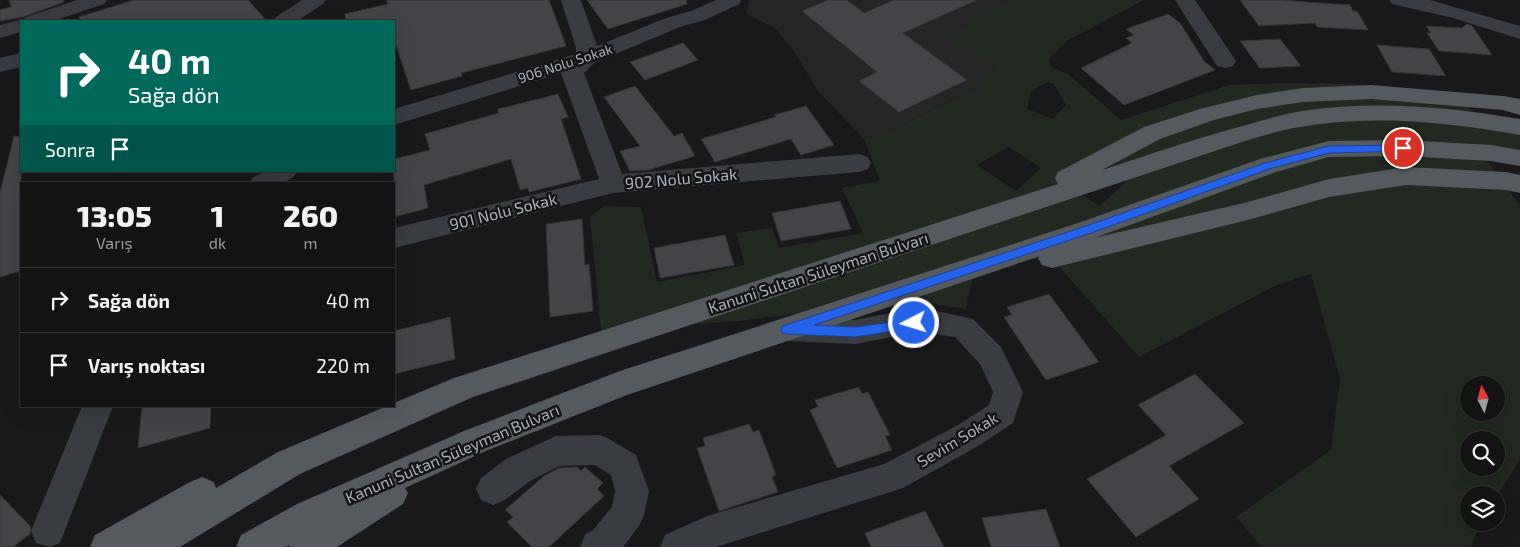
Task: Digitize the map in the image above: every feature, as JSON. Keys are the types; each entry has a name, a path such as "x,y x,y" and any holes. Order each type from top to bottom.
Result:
{"main road":[{"path":"911,242 1050,186 1152,132 1208,114 1257,102 1302,95 1371,92 1503,103 1520,107"},
{"name":"Kanuni Sultan Süleyman Bulvarı","path":"148,547 289,463 465,387 1238,135 1300,119 1372,112 1473,118 1520,127"},
{"name":"Kanuni Sultan Süleyman Bulvarı","path":"253,547 309,514 475,441 620,384 1087,230 1269,165 1329,150 1403,148 1491,153 1520,158"},
{"path":"930,281 1092,250 1248,211 1329,188 1406,176 1506,181 1520,184"},
{"path":"395,402 491,370 609,339"},
{"path":"106,547 249,467 379,407"},
{"path":"306,547 475,441"}],"street":[{"path":"36,20 97,0"},
{"path":"286,20 316,0"},
{"path":"570,0 587,48 586,58"},
{"name":"906 Nolu Sokak","path":"395,117 586,58 673,22 698,16 732,0"},
{"path":"1185,0 1224,61"},
{"path":"1399,0 1430,5 1520,33"},
{"path":"0,32 20,25"},
{"path":"0,56 20,56"},
{"name":"902 Nolu Sokak","path":"586,58 572,72 613,184 859,163"},
{"path":"0,65 20,60"},
{"path":"265,182 284,172"},
{"name":"901 Nolu Sokak","path":"395,238 613,184"},
{"name":"Sevim Sokak","path":"677,547 707,532 891,476 969,435 1002,413 1008,392 990,356 962,327 932,322 896,324 855,332 787,329"},
{"path":"48,531 98,407"},
{"path":"493,489 518,470 556,451 600,450 624,466 632,491 627,515 605,542 597,547"}],"shaded area":[{"path":"749,0 1078,0 995,66 977,87 900,126 864,139 818,91 795,53 775,28 746,14"},
{"path":"1013,0 1144,0 1067,41 1049,59 1051,67 1068,74 1121,120 1229,85 1277,83 1354,84 1448,97 1520,136 1520,153 1476,147 1520,205 1520,460 1503,486 1460,486 1460,531 1477,531 1471,547 1262,547 1236,517 1331,450 1340,379 1311,274 1277,285 1139,357 1049,255 973,276 966,309 901,300 739,321 601,330 590,217 604,206 641,207 657,282 745,265 736,233 772,228 779,248 863,233 842,188 880,181 864,139 900,126 977,87 995,66 947,37 975,23 969,18","holes":["1048,82 1054,84 1066,105 1053,119 1027,109 1031,91","1009,147 1041,168 1016,191 977,165","1095,157 1131,177 1100,206 1061,182"]}],"building":[{"path":"9,0 63,0 64,2 23,17 0,21 0,10 11,7"},
{"path":"134,0 248,0 266,20 80,20 79,17"},
{"path":"386,0 549,0 566,46 461,73 462,76 411,90 395,42 395,20 346,20 345,14 388,4"},
{"path":"587,0 686,0 687,4 608,29"},
{"path":"828,0 847,0 864,13 894,0 977,0 903,33 967,80 899,112 859,81 877,72 802,11"},
{"path":"1240,0 1278,0 1350,5 1353,11 1357,11 1368,30 1317,27 1315,23 1259,26"},
{"path":"1168,14 1180,23 1204,61 1215,70 1124,105 1081,68 1132,43 1126,38 1134,35 1126,29"},
{"path":"1467,24 1472,26 1492,55 1439,51 1427,33 1431,33 1426,26 1462,28"},
{"path":"1280,39 1301,66 1260,68 1240,41"},
{"path":"683,43 698,60 645,80 630,62"},
{"path":"1377,45 1429,49 1446,76 1392,72"},
{"path":"635,86 674,136 682,133 695,156 648,170 630,171 620,151 640,146 604,97"},
{"path":"558,94 568,117 561,119 581,179 529,192 528,188 520,190 511,159 424,185 428,208 395,217 395,159 430,150 425,134 499,113 498,109"},
{"path":"806,106 834,145 801,155 791,139 715,162 701,139 776,117 774,115"},
{"path":"14,136 20,137 20,271 0,277 0,193"},
{"path":"840,201 851,229 781,241 772,213"},
{"path":"582,219 585,265 589,264 593,311 550,317 546,224"},
{"path":"725,235 734,265 660,278 654,248"},
{"path":"1049,294 1099,362 1046,380 1004,317 1012,315 1007,307"},
{"path":"450,317 455,359 395,374 395,331"},
{"path":"1195,374 1244,423 1169,466 1199,499 1136,537 1087,479 1166,435 1138,405"},
{"path":"859,387 862,394 868,392 890,435 885,436 892,450 837,468 810,410 818,407 815,400"},
{"path":"142,407 211,407 210,428 138,448"},
{"path":"749,424 753,432 759,430 776,475 772,477 778,492 719,511 697,448 705,446 703,438"},
{"path":"577,467 581,471 585,467 603,483 597,489 604,496 549,547 532,547 507,522 513,517 505,510 544,476 559,468"},
{"path":"0,495 31,527 30,534 13,547 0,547"},
{"path":"1046,509 1060,547 991,547 982,518"},
{"path":"925,511 944,547 871,547 865,533"}],"route":[{"path":"914,323 896,324 855,332 787,329 1087,230 1269,165 1329,150 1403,148"}]}
